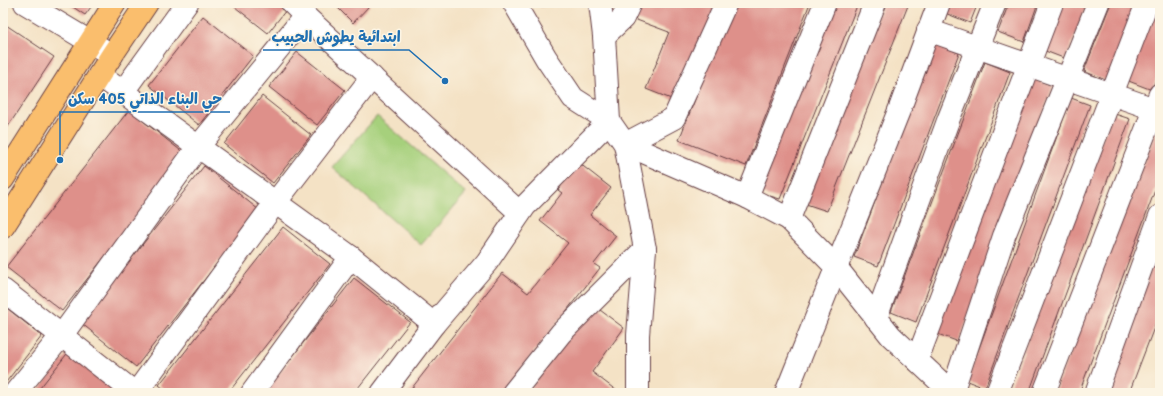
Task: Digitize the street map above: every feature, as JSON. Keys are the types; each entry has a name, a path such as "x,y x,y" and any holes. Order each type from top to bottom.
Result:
{"main road":[{"path":"3,179 115,3"},
{"path":"3,227 99,75 147,3"}],"street":[{"path":"25,3 112,55"},
{"path":"122,93 187,3"},
{"path":"382,393 434,324 487,262 525,206 609,121 604,36 600,3"},
{"path":"604,36 623,18 630,3"},
{"path":"625,144 674,118 726,3"},
{"path":"747,197 825,3"},
{"path":"789,218 875,3"},
{"path":"786,393 900,108 939,3"},
{"path":"876,318 949,118 995,3"},
{"path":"917,360 1052,3"},
{"path":"625,144 747,197 789,218 836,267 891,336 952,393 1004,236 1098,3"},
{"path":"997,393 1147,3"},
{"path":"520,8 546,58 574,98 609,121 625,144 645,249 638,335 638,393"},
{"path":"15,393 62,335 299,10 520,213"},
{"path":"928,30 1112,94 1158,105 1044,393"},
{"path":"99,75 351,257 434,324"},
{"path":"3,290 136,393 275,203 372,77"},
{"path":"1096,393 1160,216"},
{"path":"513,393 561,333 645,249"},
{"path":"252,393 351,257"}],"green space":[{"path":"377,116 466,193 421,245 332,167"}],"building":[{"path":"67,3 94,3 85,15"},
{"path":"230,3 277,3 286,10 268,33"},
{"path":"333,3 368,3 370,5 353,23"},
{"path":"540,3 552,3 553,4 541,7"},
{"path":"641,3 720,3 679,102 646,89 669,32 634,19"},
{"path":"733,3 810,3 746,166 679,140"},
{"path":"832,3 858,3 780,199 756,192"},
{"path":"883,3 909,3 827,211 803,203"},
{"path":"948,3 978,3 970,23 945,13"},
{"path":"1009,3 1038,3 1024,42 998,32"},
{"path":"1058,3 1088,3 1066,59 1040,49"},
{"path":"1111,3 1140,3 1109,82 1084,71"},
{"path":"1156,3 1160,3 1160,69 1152,90 1126,80"},
{"path":"203,16 253,56 199,125 149,85"},
{"path":"3,23 54,57 3,134"},
{"path":"935,44 959,53 878,266 854,257"},
{"path":"297,52 345,90 317,125 269,87"},
{"path":"985,62 1010,72 916,322 891,312"},
{"path":"1030,77 1053,86 959,342 935,333"},
{"path":"262,96 311,135 273,183 224,144"},
{"path":"1071,98 1090,105 985,388 967,381"},
{"path":"129,110 185,154 62,311 6,267"},
{"path":"1112,113 1130,119 1029,393 1008,393"},
{"path":"1160,121 1160,177 1079,393 1054,393"},
{"path":"579,163 611,188 590,215 616,236 594,264 600,268 502,393 408,393 502,273 528,293 568,243 540,221 562,193 558,190"},
{"path":"204,166 259,210 136,367 81,323"},
{"path":"283,227 330,264 228,393 169,393 159,385"},
{"path":"1160,246 1160,312 1129,393 1103,393"},
{"path":"354,278 410,322 354,393 264,393"},
{"path":"592,304 624,328 592,372 617,391 615,393 527,393"},
{"path":"3,305 42,336 3,386"},
{"path":"70,350 118,393 36,393"}],"place":[{"name":"ابتدائية يطوش الحبيب","path":"445,81"},
{"name":"حي البناء الذاتي 405 سكن","path":"60,160"}]}
